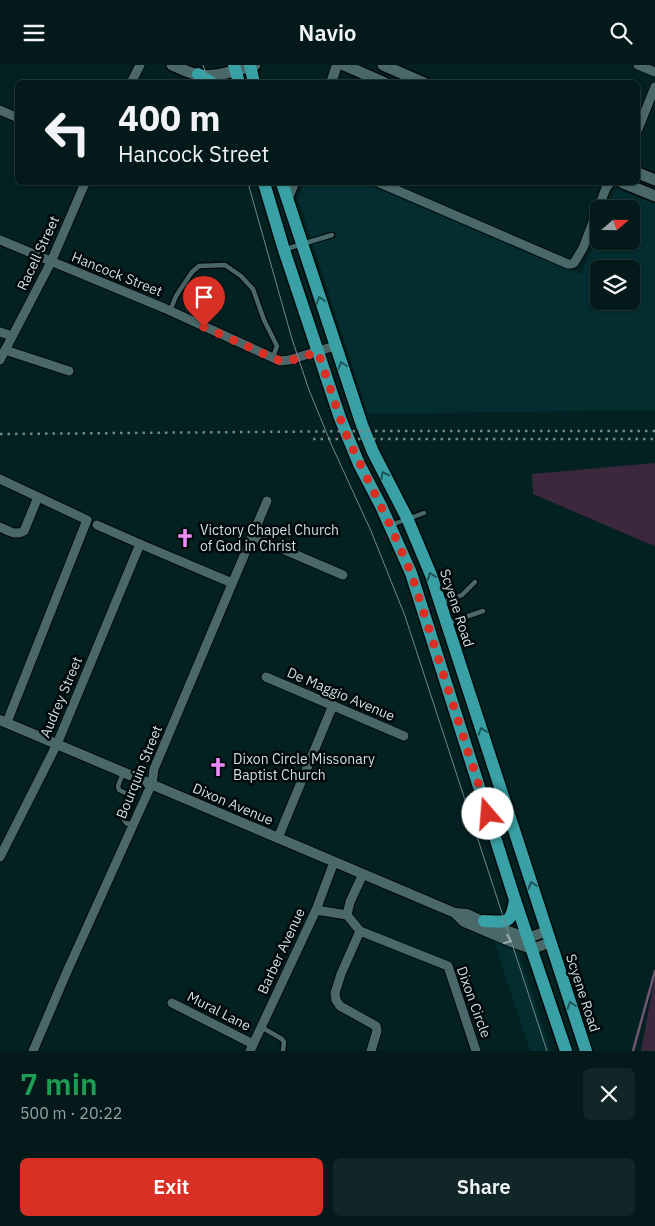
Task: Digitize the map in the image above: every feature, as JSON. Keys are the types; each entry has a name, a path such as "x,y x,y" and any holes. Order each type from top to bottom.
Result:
{"main road":[{"path":"172,65 205,80"},
{"path":"195,76 236,72 252,65 254,80"},
{"path":"344,65 378,80"},
{"path":"383,65 417,80"},
{"path":"640,174 655,179"},
{"path":"265,185 284,250 340,418 411,573 515,900 566,1051"},
{"name":"Scyene Road","path":"283,185 370,446 407,518 431,575 586,1051"},
{"path":"628,185 655,196"},
{"path":"426,619 443,613"},
{"path":"484,921 499,923 508,920 513,912 515,900"}],"street":[{"path":"132,80 140,65"},
{"path":"332,80 337,65"},
{"path":"638,65 655,72"},
{"path":"640,124 655,87"},
{"path":"0,110 15,117"},
{"name":"Racell Street","path":"0,360 50,262 84,185"},
{"path":"288,200 293,185"},
{"path":"385,185 568,264 574,263 582,248 608,185"},
{"name":"Hancock Street","path":"0,240 170,311 280,361 289,361 335,346"},
{"path":"0,332 12,336"},
{"path":"5,350 69,371"},
{"path":"3,480 88,521 4,721"},
{"path":"0,527 14,533 24,531 38,497"},
{"name":"Bourquin Street","path":"33,1051 152,784 154,769 267,501"},
{"path":"97,525 232,583"},
{"path":"252,536 343,575"},
{"name":"Audrey Street","path":"0,857 57,744 140,544"},
{"name":"De Maggio Avenue","path":"266,677 404,736"},
{"path":"278,838 333,705"},
{"name":"Dixon Avenue","path":"4,721 455,913 467,914 484,921 530,944"},
{"name":"Barber Avenue","path":"251,1047 316,910 334,862"},
{"path":"316,910 347,915 350,902 363,874"},
{"name":"Dixon Avenue","path":"455,913 464,922 512,942 530,944"},
{"name":"Dixon Circle","path":"347,915 360,931 448,966 476,1051"},
{"path":"360,931 341,974 335,993 336,1000 340,1006 376,1026 377,1031 371,1051"},
{"path":"530,944 549,937"},
{"name":"Mural Lane","path":"172,1003 251,1047"}],"lane":[{"path":"284,250 332,235"},
{"path":"170,311 176,296 192,271 199,266 225,265 253,289 264,320 277,345 273,357"},
{"path":"390,525 424,513"},
{"path":"443,613 475,582"},
{"path":"443,613 483,611"},
{"path":"124,772 118,786 120,790 130,795 132,801 124,820 126,823 133,825"},
{"path":"261,1027 282,1039 284,1043 283,1051"}],"shaded area":[{"path":"303,185 369,185 581,274 591,250 640,250 640,200 611,200 616,188 655,198 655,410 368,414 298,198"},
{"path":"655,463 654,546 533,494 532,474"},
{"path":"494,941 518,951 551,1051 530,1051"},
{"path":"655,975 655,1051 641,1051"}],"waterway":[{"path":"633,1051 655,971"}],"tram line":[{"path":"203,65 208,80"},
{"path":"249,185 292,339 309,390 371,531 405,616 547,1051"}],"railway":[{"path":"0,434 655,431"},
{"path":"313,439 655,439"}],"place":[{"name":"Victory Chapel Church of God in Christ","path":"185,538"},
{"name":"Dixon Circle Missonary Baptist Church","path":"218,767"}],"route":[{"path":"204,327 280,361 289,361 318,352 348,439 411,573 488,814"}]}
